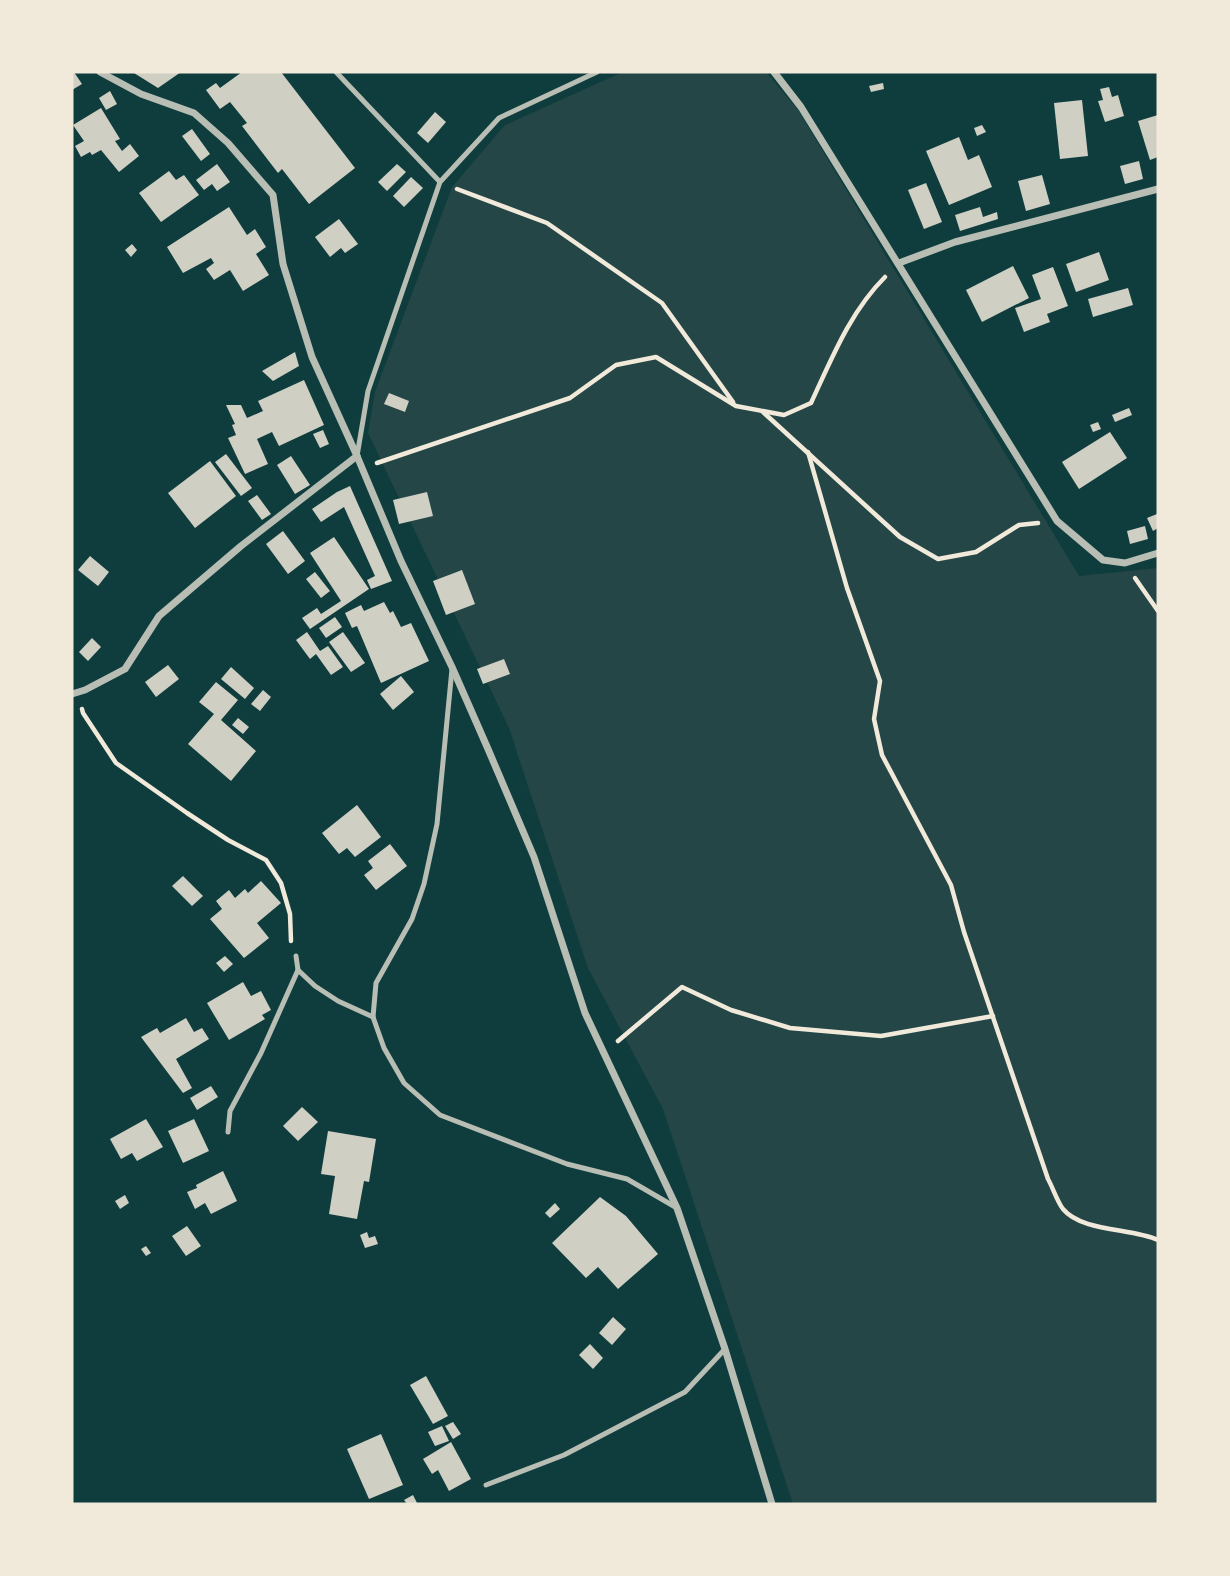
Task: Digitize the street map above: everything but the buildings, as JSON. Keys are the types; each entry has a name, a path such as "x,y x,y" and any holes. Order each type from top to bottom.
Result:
{"street":[{"path":"100,72 141,94 194,113 228,143 273,195 283,264 312,357 358,456 401,561 452,667 534,857 585,1013 677,1208 725,1349 772,1504"},
{"path":"774,72 801,107 1057,521 1102,560 1125,563 1158,553"},
{"path":"899,263 955,243 1158,190"},
{"path":"75,693 125,669 159,616 242,546 358,456"}],"lane":[{"path":"336,72 440,182"},
{"path":"358,456 368,391 440,182 499,118 597,72"},
{"path":"452,667 437,824 424,884 412,919 376,983 373,1017 384,1048 404,1083 440,1115 567,1164 627,1179 677,1208"},
{"path":"228,1132 230,1111 261,1053 298,970 296,956"},
{"path":"298,970 315,986 338,1001 373,1017"},
{"path":"486,1485 564,1455 685,1392 725,1349"}],"path":[{"path":"440,182 547,223 662,303 736,406"},
{"path":"363,468 570,398 616,365 656,358 736,406 784,415 811,403 844,331 873,289 899,263"},
{"path":"763,412 900,537 938,559 976,552 1019,525 1057,521"},
{"path":"807,452 847,588 880,681 874,719 882,755 951,885 964,932 1048,1179 1064,1210 1085,1223 1145,1234 1158,1240"},
{"path":"1125,563 1158,611"},
{"path":"75,693 83,713 116,762 228,840 266,860 281,883 290,914 289,936 296,956"},
{"path":"604,1053 682,987 731,1010 790,1028 881,1036 993,1016"}],"shaded area":[{"path":"623,72 766,72 798,110 1079,576 1158,568 1158,1504 793,1504 663,1109 588,968 509,728 368,433 375,392 452,187 505,125"}]}
